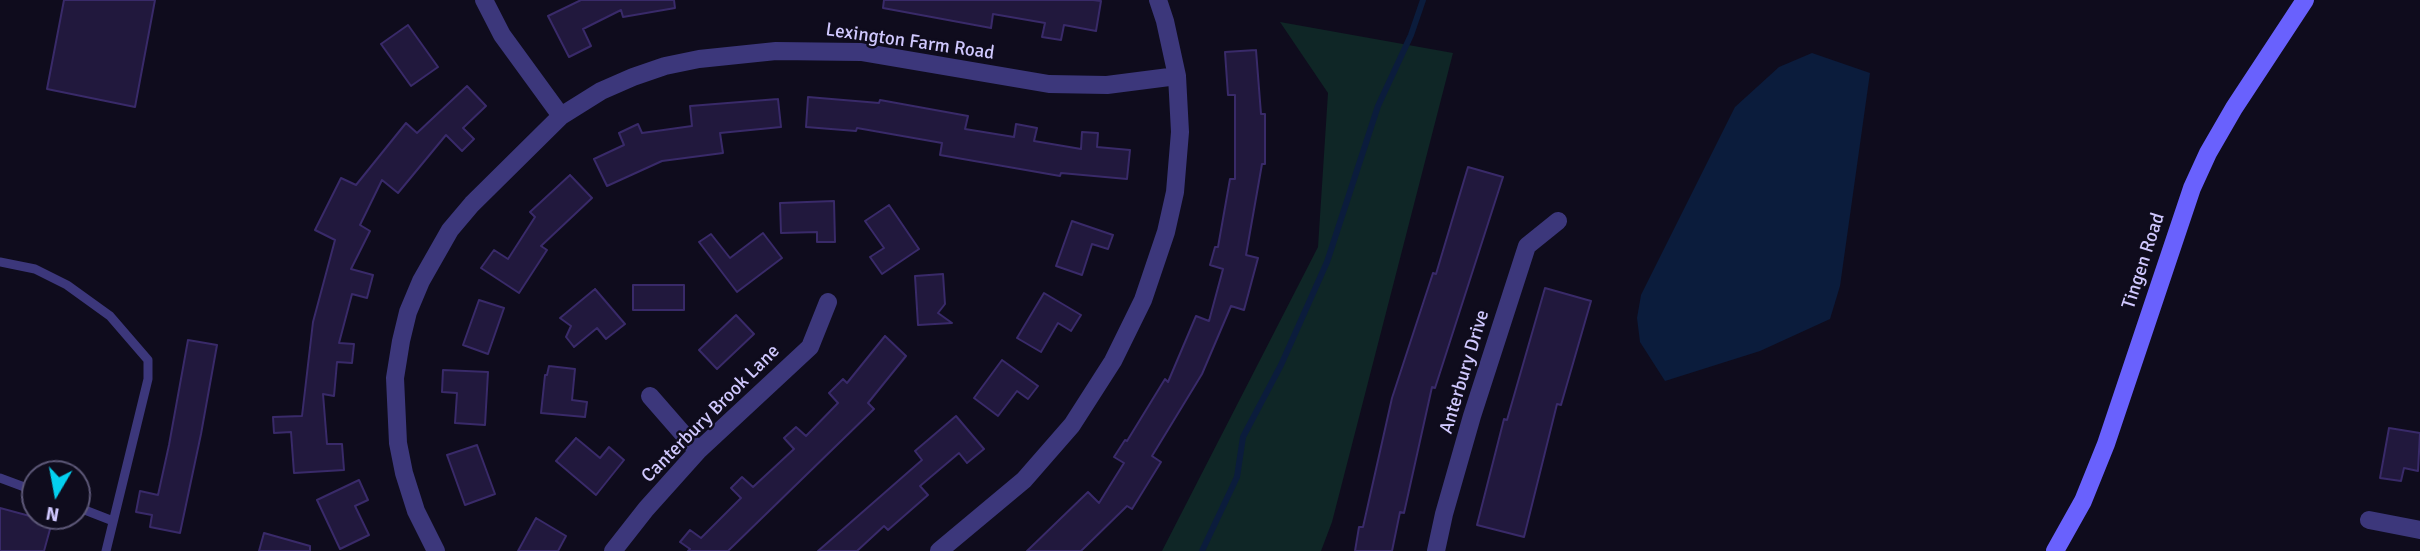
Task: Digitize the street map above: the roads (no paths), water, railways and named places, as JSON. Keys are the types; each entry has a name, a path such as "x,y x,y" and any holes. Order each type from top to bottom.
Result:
{"street":[{"path":"484,0 502,34 561,116"},
{"path":"939,551 1024,480 1048,454 1094,394 1131,328 1154,271 1175,192 1180,132 1177,76 1158,0"},
{"name":"Tingen Road","path":"2055,551 2083,501 2106,444 2179,220 2197,176 2234,108 2305,0"},
{"name":"Lexington Farm Road","path":"436,551 416,511 398,443 395,378 408,312 421,281 450,230 472,204 561,116 601,91 665,66 762,52 861,52 1049,84 1107,85 1177,76"},
{"name":"Anterbury Drive","path":"1436,551 1469,428 1527,246 1558,221"},
{"name":"Canterbury Brook Lane","path":"613,551 646,509 698,452 810,346 828,302"},
{"path":"650,396 698,452"},
{"path":"2369,520 2420,530"}],"lane":[{"path":"0,262 35,269 67,285 110,316 148,360 148,379 106,551"},
{"path":"0,478 21,486"},
{"path":"91,513 114,522"}],"water":[{"path":"1812,53 1870,73 1840,286 1830,319 1760,351 1665,381 1640,342 1637,318 1641,295 1735,107 1779,67"}],"waterway":[{"path":"1202,551 1237,477 1243,437 1281,365 1327,262 1378,106 1411,35 1423,0"}]}
